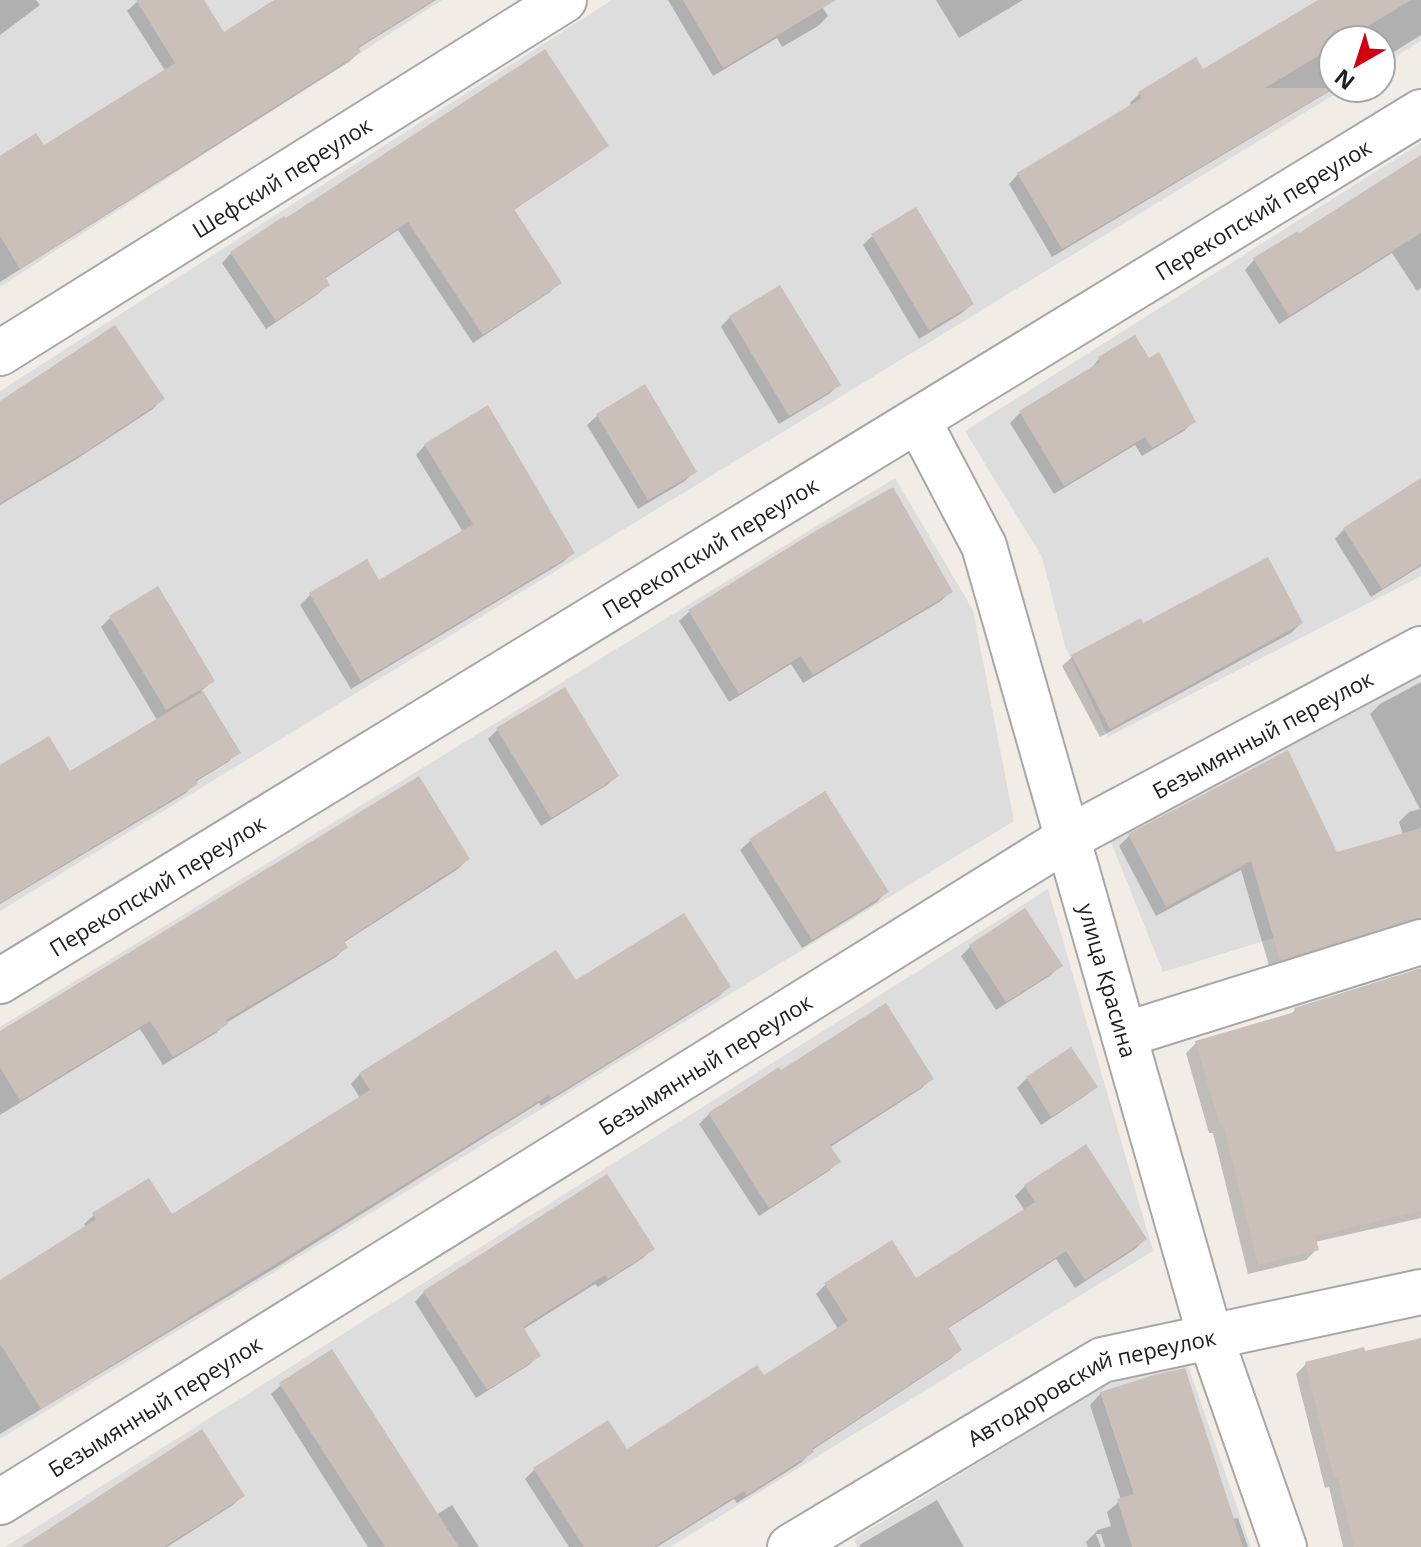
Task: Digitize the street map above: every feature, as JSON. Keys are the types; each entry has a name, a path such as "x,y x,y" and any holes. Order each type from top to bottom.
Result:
{"street":[{"name":"Шефский переулок","path":"0,353 564,0"},
{"name":"Перекопский переулок","path":"0,981 1421,112"},
{"name":"улица Красина","path":"918,420 984,546 1210,1336 1284,1547"},
{"name":"Безымянный переулок","path":"0,1502 1068,838 1421,649"},
{"path":"1124,1035 1421,942"},
{"name":"Автодоровский переулок","path":"800,1544 1102,1360 1421,1292"}],"shaded area":[{"path":"0,0 442,0 0,287"},
{"path":"612,0 1421,0 1421,41 1397,56 1397,24 1317,24 1319,104 0,911 0,391"},
{"path":"1421,143 1421,576 1108,737 1065,646 1042,557 965,431"},
{"path":"895,478 973,610 1014,821 0,1439 0,1027"},
{"path":"1421,674 1421,893 1163,972 1109,837"},
{"path":"1048,889 1153,1251 670,1547 5,1547"},
{"path":"1186,1360 1251,1547 857,1547 854,1539 1105,1385"}],"building":[{"path":"136,0 204,0 224,32 274,0 434,0 358,47 361,52 20,269 0,236 0,156 36,133 44,145 175,63"},
{"path":"683,0 836,0 723,68"},
{"path":"1318,0 1411,0 1371,24 1317,24 1317,57 1265,88 1317,88 1317,98 1062,249 1017,173 1142,98 1138,92 1196,57 1203,69"},
{"path":"545,49 609,146 514,209 562,283 483,335 408,222 325,277 330,285 276,321 230,252"},
{"path":"1421,155 1421,233 1289,316 1253,258 1299,233"},
{"path":"916,207 974,304 929,330 871,234"},
{"path":"780,285 841,385 789,416 729,316"},
{"path":"115,325 165,399 0,503 0,401"},
{"path":"1135,335 1149,358 1159,352 1196,422 1152,448 1145,437 1064,486 1019,411 1100,362 1098,357"},
{"path":"645,384 697,472 648,500 596,414"},
{"path":"488,405 575,553 361,681 309,593 367,559 379,580 473,524 424,444"},
{"path":"1421,478 1421,564 1382,589 1343,528"},
{"path":"893,487 953,592 813,675 801,656 739,694 688,610"},
{"path":"1268,557 1303,623 1110,729 1071,655 1141,618 1143,623"},
{"path":"158,586 215,681 166,710 109,616"},
{"path":"565,687 619,776 551,818 496,728"},
{"path":"203,691 241,753 196,780 198,784 0,903 0,765 49,736 70,771"},
{"path":"1288,750 1337,852 1421,828 1421,918 1280,960 1251,861 1166,907 1128,834"},
{"path":"419,776 470,859 344,941 348,948 226,1020 228,1024 173,1057 150,1021 20,1101 0,1067 0,1031"},
{"path":"825,791 889,892 812,940 749,839"},
{"path":"1025,908 1063,966 1006,1002 969,945"},
{"path":"684,913 731,987 551,1098 549,1095 41,1409 0,1344 0,1280 96,1219 92,1213 149,1178 172,1214 370,1090 359,1073 556,950 576,980"},
{"path":"1421,968 1421,1211 1315,1236 1319,1250 1258,1265 1223,1124 1220,1125 1195,1041 1295,1012 1294,1008"},
{"path":"886,1003 934,1079 830,1145 841,1162 769,1208 708,1113"},
{"path":"1071,1047 1098,1087 1051,1117 1026,1077"},
{"path":"1086,1144 1147,1239 1085,1280 1066,1251 948,1327 962,1350 747,1495 744,1491 654,1547 584,1547 533,1468 608,1420 627,1449 757,1365 764,1375 848,1321 824,1283 892,1240 916,1278 1035,1202 1024,1185"},
{"path":"607,1174 655,1249 608,1279 605,1275 523,1327 541,1356 487,1390 423,1291"},
{"path":"1421,1338 1421,1547 1354,1547 1305,1362 1364,1347 1365,1351"},
{"path":"332,1349 459,1547 385,1547 279,1383"},
{"path":"1185,1368 1243,1547 1132,1547 1117,1499 1134,1494 1100,1392"},
{"path":"202,1429 245,1496 164,1547 21,1547"}]}
